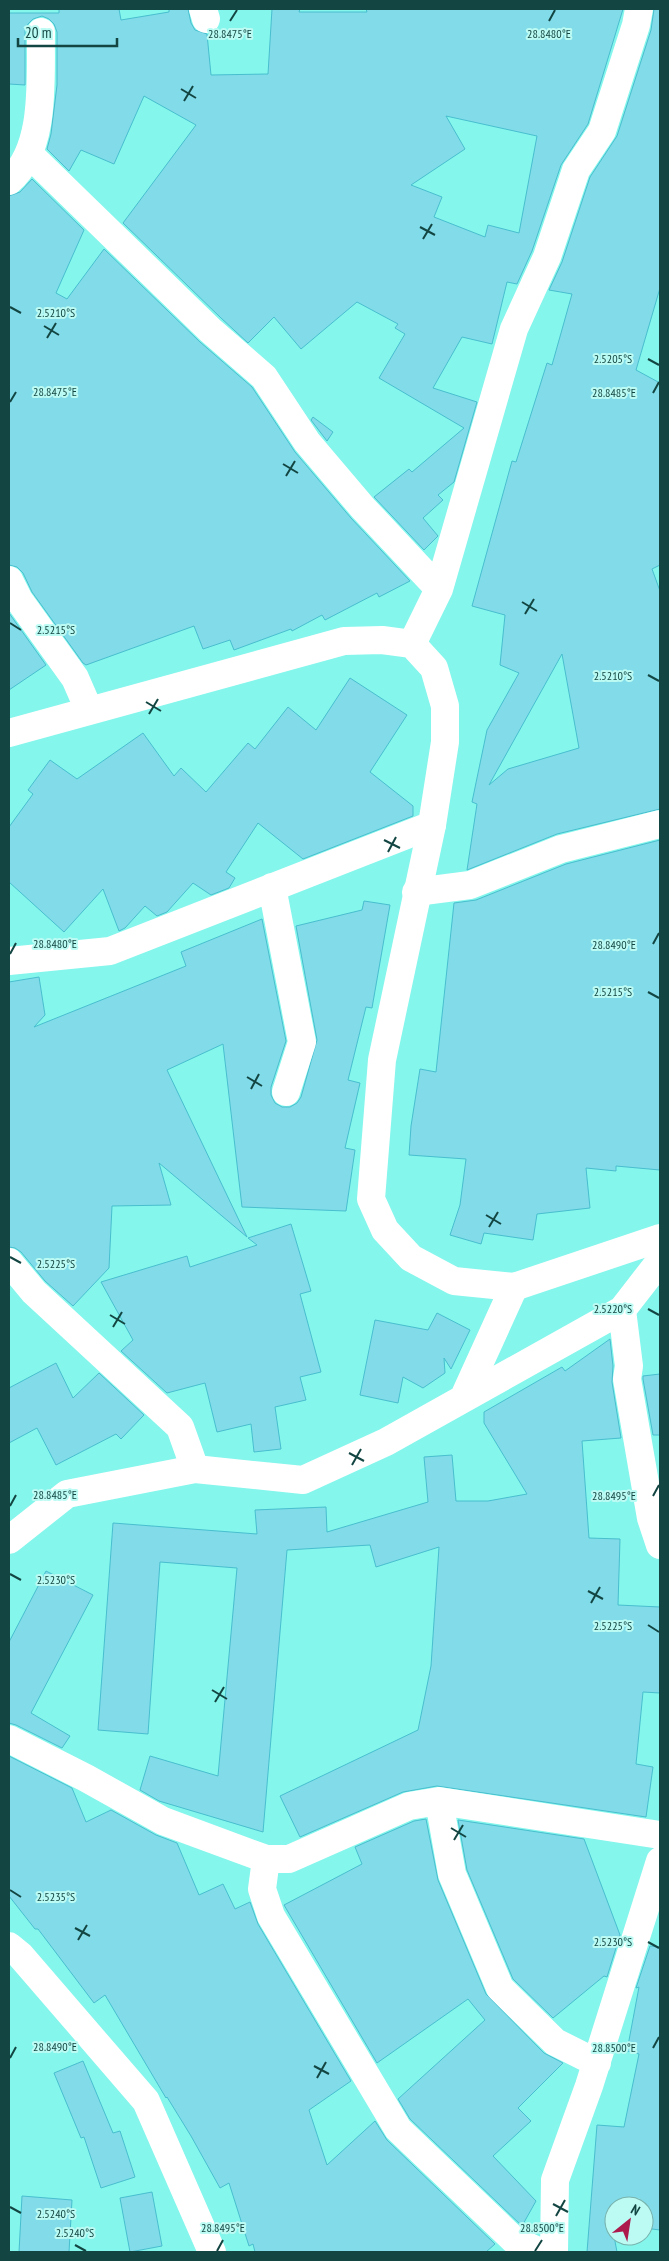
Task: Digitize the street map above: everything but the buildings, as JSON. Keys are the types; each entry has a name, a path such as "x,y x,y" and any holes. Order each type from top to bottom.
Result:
{"street":[{"path":"412,644 439,589 514,328 547,257 576,170 602,130 636,25 639,9"},
{"path":"9,181 16,175 29,154 40,108 41,32"},
{"path":"29,154 210,330 264,377 307,442 363,508 439,589"},
{"path":"9,580 19,600 75,678 88,710"},
{"path":"9,733 344,641 382,640 412,644 434,668 445,706 445,742 432,825 416,892 382,1060 371,1199 385,1230 411,1258 454,1280 514,1286 660,1238"},
{"path":"416,892 470,885 561,849 660,824"},
{"path":"9,961 110,952 432,825"},
{"path":"272,887 302,1042 286,1092"},
{"path":"9,1540 67,1494 195,1469 302,1480 386,1442 622,1310 660,1261"},
{"path":"9,1262 34,1292 180,1427 195,1469"},
{"path":"464,1397 514,1286"},
{"path":"622,1310 629,1366 627,1379 651,1518 660,1545"},
{"path":"9,1739 86,1778 163,1821 266,1859 289,1859 409,1806 439,1801 660,1834"},
{"path":"439,1801 452,1874 500,1988 556,2042 597,2063"},
{"path":"266,1859 262,1889 271,1916 398,2129 514,2240 540,2252"},
{"path":"554,2252 555,2180 597,2063 660,1861"},
{"path":"9,1946 20,1955 146,2101 212,2252"}]}
